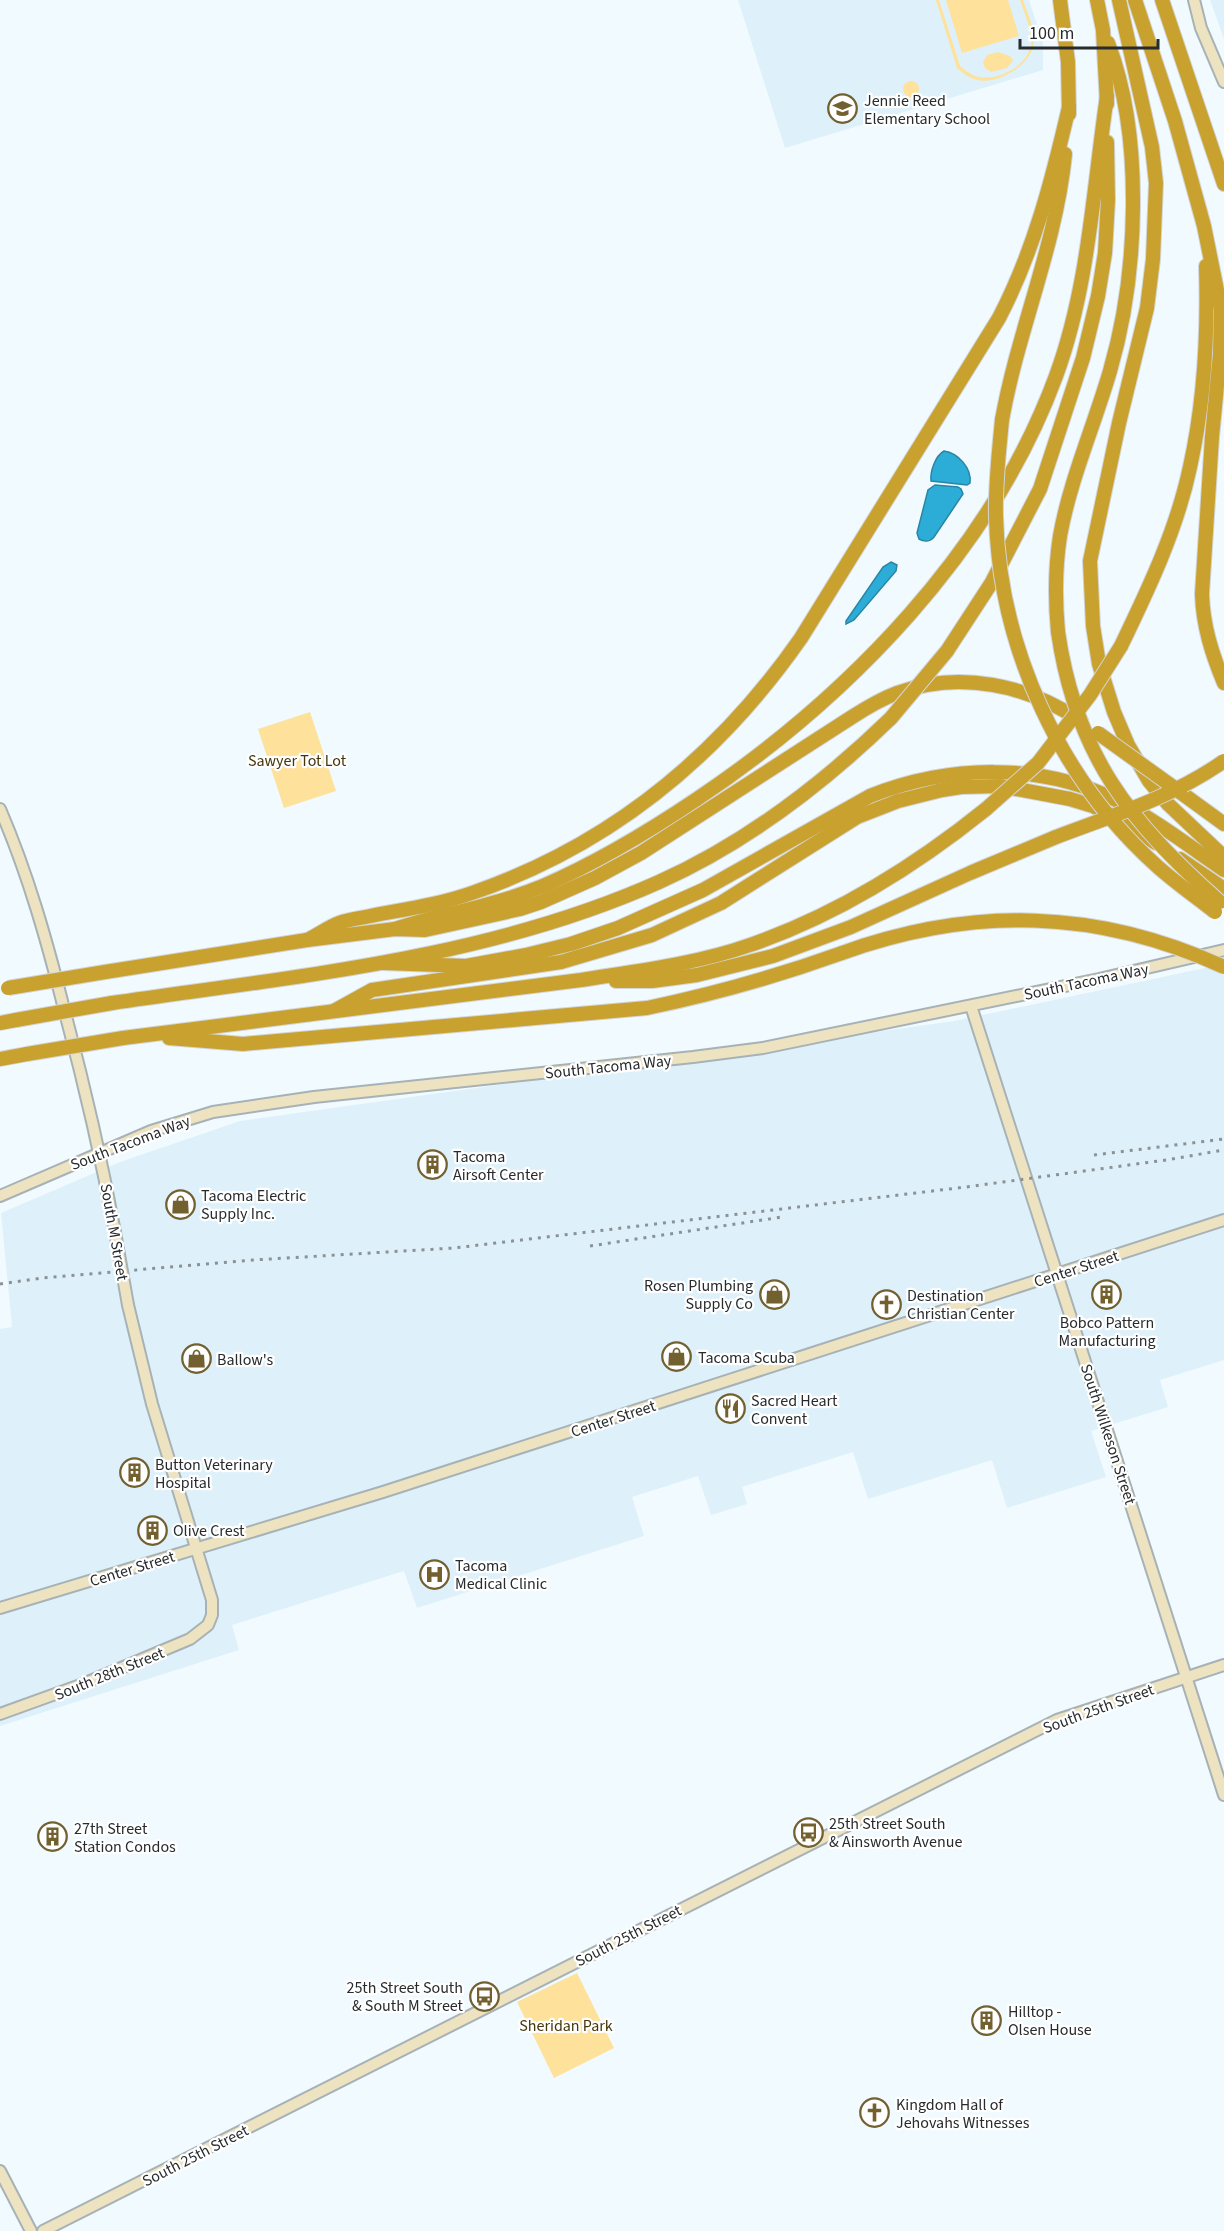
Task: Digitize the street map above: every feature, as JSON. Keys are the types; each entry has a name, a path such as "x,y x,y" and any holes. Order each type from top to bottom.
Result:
{"highway":[{"path":"1060,0 1068,62 1069,107 1062,184 1057,214 1010,378 1002,420 997,468 996,516 1002,582 1014,632 1037,697 1066,754 1087,786 1112,818 1158,866 1224,918"},
{"path":"0,1023 112,1003 383,963 467,946 544,925 590,910 660,881 730,844 812,790 851,757 891,718 947,651 993,582 1040,489 1083,358 1098,296 1105,254 1108,200 1107,96 1102,30 1097,0"},
{"path":"1119,0 1152,147 1155,183 1154,249 1147,308 1119,423 1090,561 1093,626 1099,664 1114,712 1128,745 1149,781 1168,804 1206,843 1224,857"},
{"path":"1135,0 1175,121 1204,226 1221,310 1220,354 1203,563 1203,616 1210,646 1224,683"},
{"path":"1162,0 1224,183"},
{"path":"1102,30 1117,68 1127,129 1132,181 1132,225 1128,270 1116,348 1066,507 1060,537 1055,600 1058,632 1069,691 1084,732 1113,787 1151,835 1224,906"},
{"path":"395,929 504,900 540,887 630,843 709,791 795,727 873,651 934,586 1008,480 1042,411 1056,375 1070,333 1085,267 1107,96"},
{"path":"307,940 340,922 470,894 509,879 582,844 648,801 694,762 737,719 777,673 801,638 999,318 1013,291 1035,235 1069,107"},
{"path":"1218,167 1224,192"},
{"path":"0,1059 137,1036 581,980 698,958 748,946 800,927 874,887 939,847 1038,763 1090,694 1121,646 1163,552 1190,468 1198,423 1205,324 1204,226"},
{"path":"4,989 307,940 395,929 425,930 520,909 621,865 875,703 897,693 924,686 987,683 1006,686 1063,708 1224,825"},
{"path":"581,980 652,981 697,975 773,956 851,927 1056,837 1164,796 1185,786 1224,761"},
{"path":"383,963 466,966 526,955 582,940 654,914 703,890 870,796 901,784 973,772 1020,773 1058,780 1096,792 1163,829 1224,870"},
{"path":"334,1011 372,990 561,962 652,935 721,903 857,817 898,801 961,787 1022,788 1070,798 1093,806 1145,835 1224,889"},
{"path":"137,1036 243,1044 646,1008 716,993 778,975 871,943 915,932 990,920 1054,921 1146,937 1190,951 1224,967"}],"street":[{"path":"1194,0 1201,28 1224,82"},
{"name":"South M Street","path":"0,809 26,875 47,944 100,1152 128,1305 152,1404 212,1600 210,1621"},
{"name":"South Tacoma Way","path":"0,1196 100,1152 178,1122 213,1112 250,1105 693,1058 764,1048 970,1006 1224,950"},
{"name":"South Wilkeson Street","path":"970,1006 1224,1795"},
{"name":"Center Street","path":"0,1608 383,1492 1224,1220"},
{"name":"South 28th Street","path":"0,1714 169,1649 201,1633 210,1621"},
{"name":"South 25th Street","path":"43,2231 1046,1725 1224,1665"},
{"path":"0,2170 31,2231"}],"shaded area":[{"name":"Jennie Reed Elementary School","path":"738,0 1029,0 1043,43 1043,70 785,148"},
{"path":"1210,0 1224,0 1224,39"},
{"path":"1224,964 1224,1360 1160,1380 1168,1407 1091,1431 1106,1477 1007,1508 992,1460 868,1499 853,1452 742,1487 747,1504 711,1515 698,1476 632,1497 644,1536 417,1608 404,1571 232,1625 239,1650 0,1726 0,1329 12,1327 1,1213 120,1162 240,1121 954,1021"}],"green space":[{"path":"936,0 939,0 960,66 974,76 988,77 1012,70 1028,53 1031,34 1020,0 1023,0 1034,36 1028,58 1013,71 995,79 977,80 966,75 957,68"},
{"path":"946,0 1008,0 1019,36 962,53"},
{"path":"998,52 1010,56 1013,61 1007,68 991,72 985,68 983,62 987,55"},
{"path":"908,81 914,81 919,89 917,95 908,97 903,92 903,86"},
{"name":"Sawyer Tot Lot","path":"310,712 336,791 284,808 258,729"},
{"name":"Sheridan Park","path":"577,1973 614,2048 554,2078 517,2002"}],"water":[{"path":"944,451 963,462 969,472 970,483 967,485 931,481 934,464"},
{"path":"935,485 958,487 963,494 934,537 929,541 923,541 919,539 917,533 928,490"},
{"path":"891,562 897,565 896,571 854,620 846,624 883,567"}],"railway":[{"path":"1094,1155 1224,1139"},
{"path":"0,1284 42,1278 253,1260 454,1248 966,1187 1224,1150"},
{"path":"590,1246 782,1217"}],"place":[{"name":"Jennie Reed Elementary School","path":"843,109"},
{"name":"Tacoma Airsoft Center","path":"432,1165"},
{"name":"Tacoma Electric Supply Inc.","path":"180,1204"},
{"name":"Rosen Plumbing Supply Co","path":"774,1294"},
{"name":"Bobco Pattern Manufacturing","path":"1107,1294"},
{"name":"Destination Christian Center","path":"886,1304"},
{"name":"Tacoma Scuba","path":"677,1357"},
{"name":"Ballow's","path":"196,1359"},
{"name":"Sacred Heart Convent","path":"730,1409"},
{"name":"Button Veterinary Hospital","path":"134,1473"},
{"name":"Olive Crest","path":"152,1530"},
{"name":"Tacoma Medical Clinic","path":"434,1574"},
{"name":"25th Street South & Ainsworth Avenue","path":"808,1832"},
{"name":"27th Street Station Condos","path":"53,1837"},
{"name":"25th Street South & South M Street","path":"484,1996"},
{"name":"Hilltop - Olsen House","path":"987,2020"},
{"name":"Kingdom Hall of Jehovahs Witnesses","path":"875,2113"}]}
